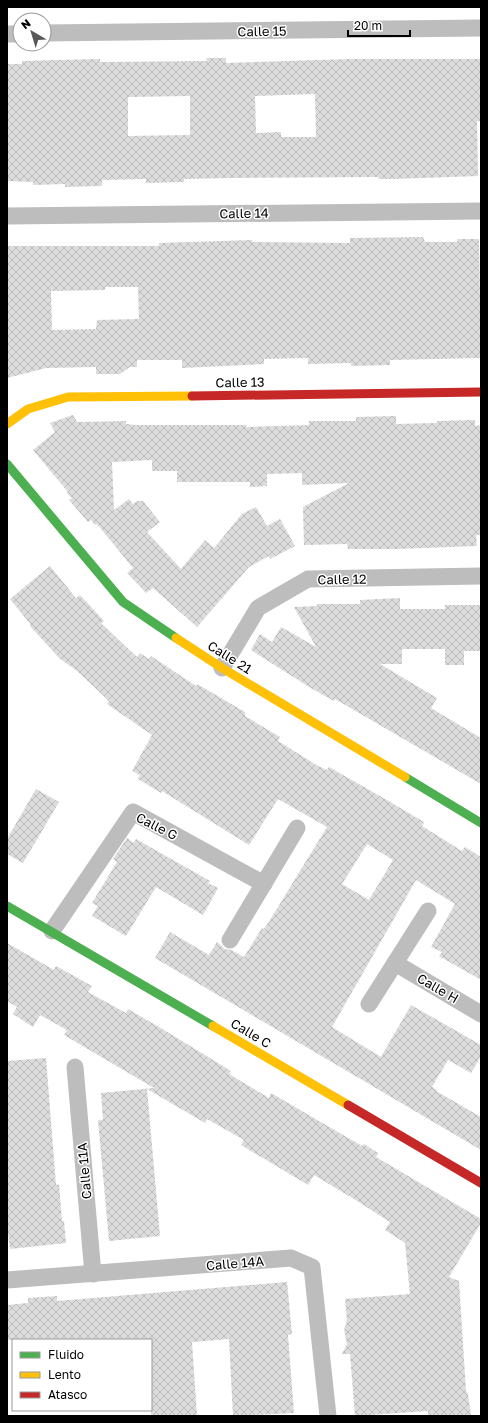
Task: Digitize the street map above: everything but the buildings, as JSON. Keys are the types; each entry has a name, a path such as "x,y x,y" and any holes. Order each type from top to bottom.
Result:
{"street":[{"name":"Calle 15","path":"52,33 481,28"},
{"name":"Calle 14","path":"7,216 481,211"},
{"name":"Calle 13","path":"7,424 28,409 68,397 481,392"},
{"name":"Calle 21","path":"7,464 123,602 222,668 481,823"},
{"name":"Calle 12","path":"222,668 258,608 308,579 481,576"},
{"name":"Calle G","path":"52,930 133,812 264,884"},
{"path":"230,940 296,828"},
{"name":"Calle C","path":"7,906 52,930 481,1183"},
{"path":"369,1004 428,911"},
{"name":"Calle H","path":"395,963 481,1014"},
{"name":"Calle 11A","path":"75,1067 93,1274"},
{"name":"Calle 14A","path":"7,1280 290,1258 312,1267 328,1416"}],"traffic: fast":[{"path":"7,464 123,602 176,638"},
{"path":"405,777 481,823"},
{"path":"7,906 213,1026"}],"traffic: slow":[{"path":"7,424 28,409 68,397 192,396"},
{"path":"176,638 222,668 405,777"},
{"path":"213,1026 348,1105"}],"traffic: jam":[{"path":"192,396 481,392"},
{"path":"348,1105 481,1183"}]}
